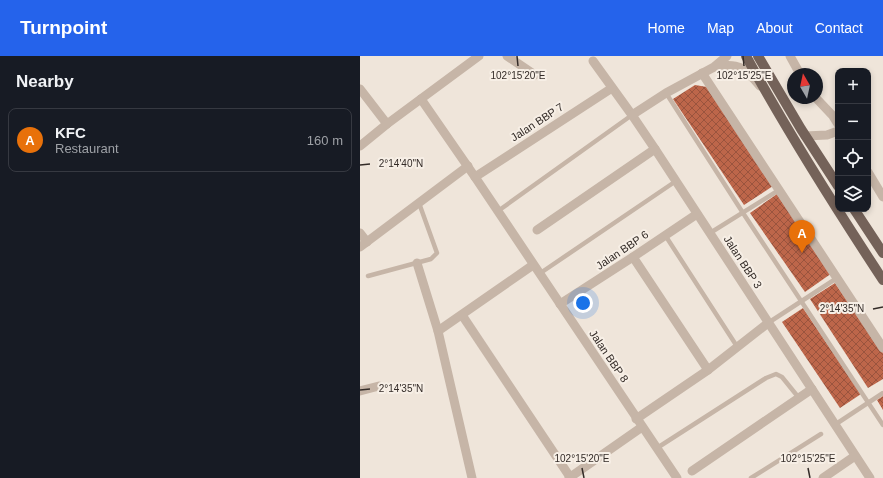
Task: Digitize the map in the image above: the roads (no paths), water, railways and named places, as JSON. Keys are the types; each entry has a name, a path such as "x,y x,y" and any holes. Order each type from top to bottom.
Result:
{"main road":[{"path":"758,56 805,136 835,181"},
{"path":"748,59 768,97 830,199 883,280"},
{"path":"856,212 883,253"}],"street":[{"path":"360,146 387,124 479,56"},
{"path":"507,56 535,75"},
{"path":"714,67 727,56"},
{"path":"790,56 797,68"},
{"name":"Jalan BBP 3","path":"593,61 655,149 870,478"},
{"path":"632,115 666,93 702,73 714,67 727,64 742,68 768,97"},
{"path":"702,73 883,348"},
{"name":"Jalan BBP 7","path":"475,177 612,88"},
{"path":"360,89 387,124"},
{"name":"Jalan BBP 8","path":"421,99 468,166 636,419 677,478"},
{"path":"822,104 835,119"},
{"path":"805,136 827,135 835,133"},
{"path":"537,230 655,149"},
{"path":"360,233 364,244 468,166"},
{"path":"870,176 883,196"},
{"name":"Jalan BBP 6","path":"560,304 697,214"},
{"path":"633,257 708,370"},
{"path":"417,263 438,332 472,478"},
{"path":"438,332 533,265"},
{"path":"462,315 570,478 642,427"},
{"path":"636,419 708,370 768,323"},
{"path":"360,390 379,386"},
{"path":"692,471 812,389"},
{"path":"823,478 855,456"}],"lane":[{"path":"666,93 743,213 883,425"},
{"path":"498,211 632,115"},
{"path":"539,274 676,181"},
{"path":"710,233 779,190"},
{"path":"368,276 431,259 437,253 419,203"},
{"path":"665,235 738,348"},
{"path":"768,323 837,278"},
{"path":"657,448 766,378 776,374 782,377 799,399"},
{"path":"836,424 883,393"},
{"path":"751,478 821,434"}],"place":[{"name":"KFC","path":"802,253"}]}
